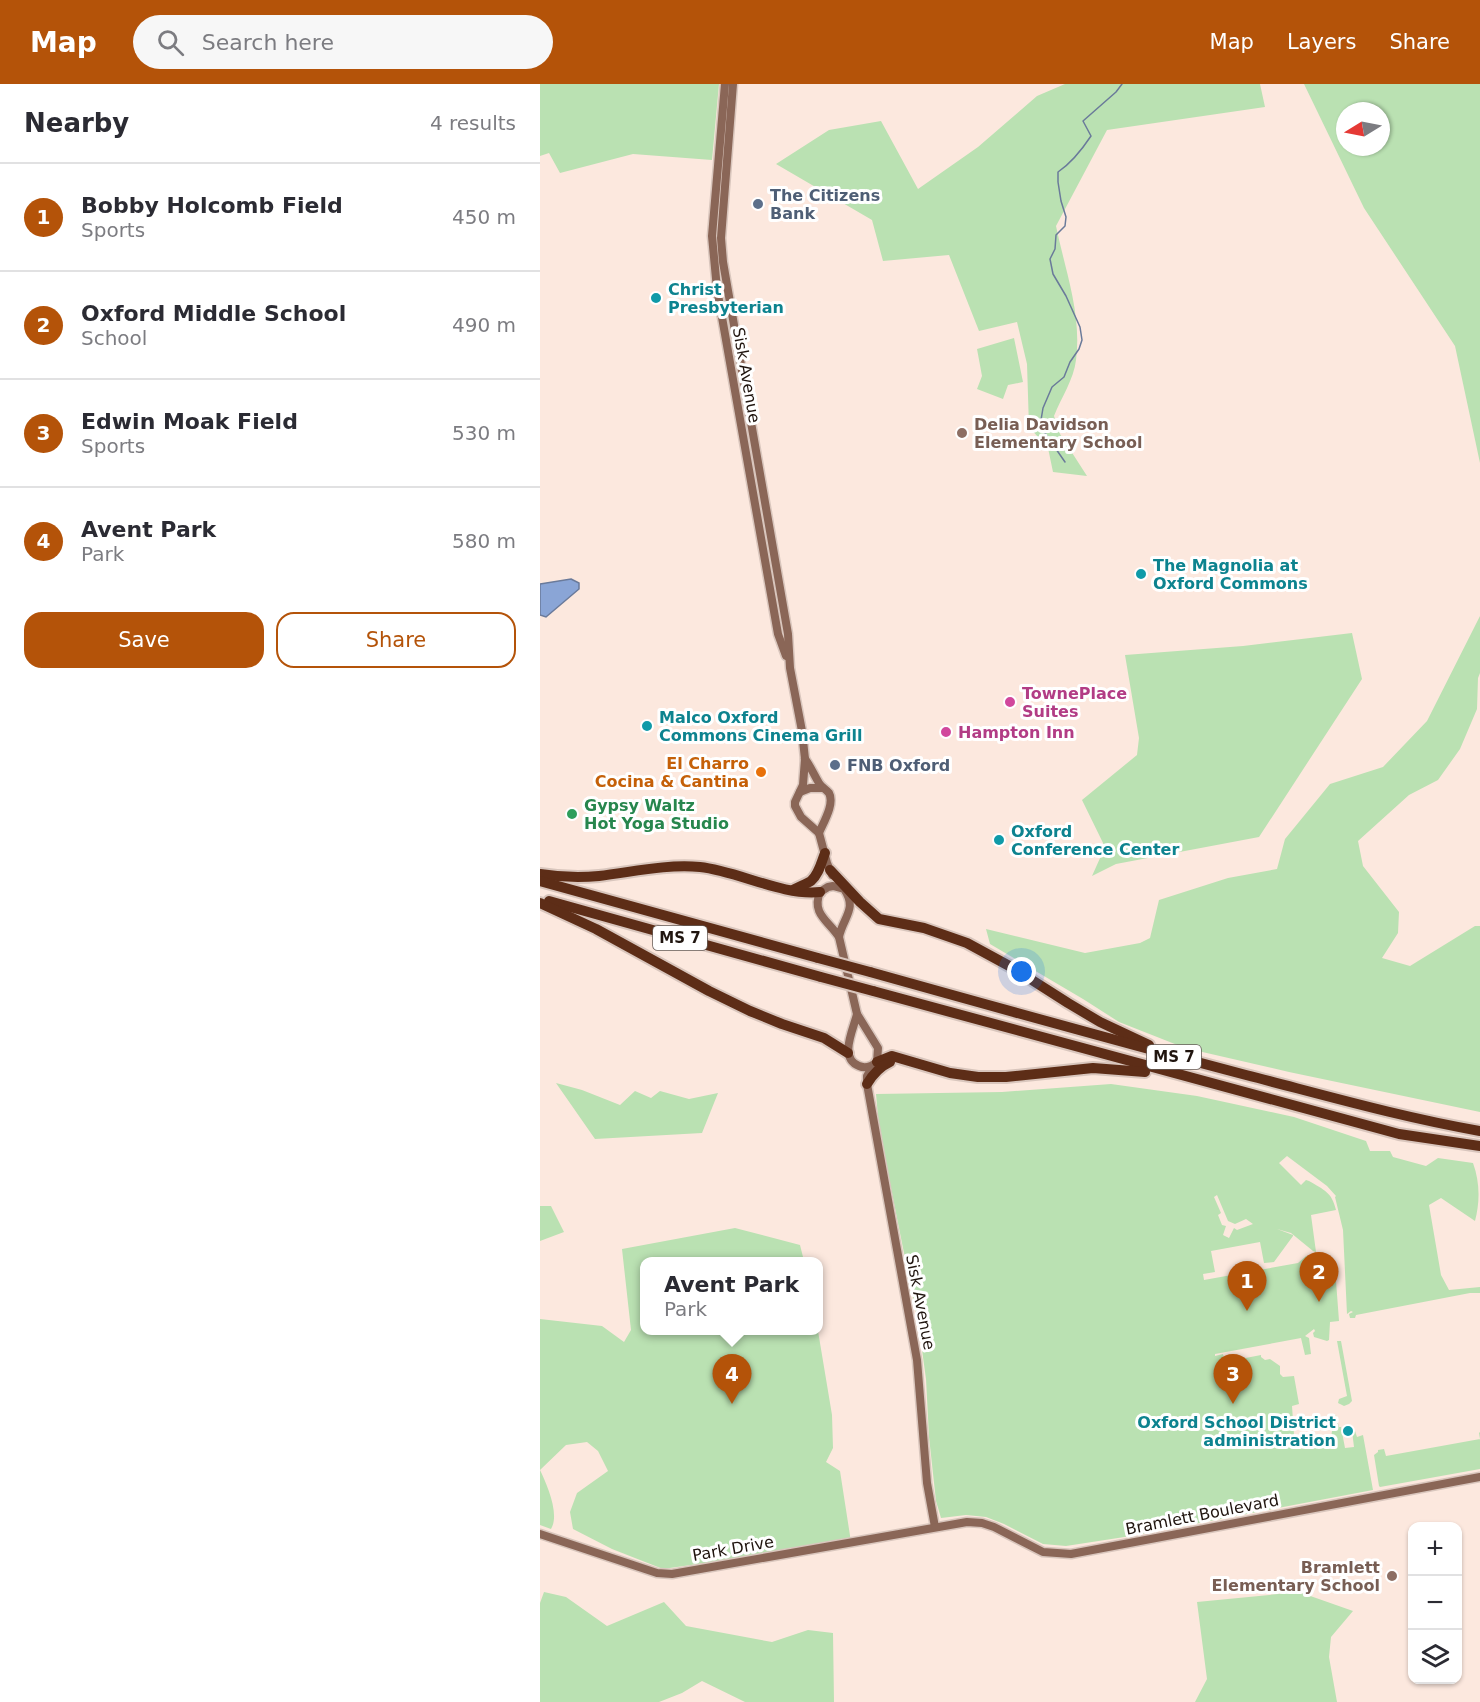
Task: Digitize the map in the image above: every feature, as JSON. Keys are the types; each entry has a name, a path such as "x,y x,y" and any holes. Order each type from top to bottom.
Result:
{"highway":[{"path":"793,890 809,882 827,862 860,902 879,919"},
{"path":"540,874 569,877 599,876 684,866 702,867 809,893 824,889"},
{"name":"MS 7","path":"540,881 1177,1058 1435,1124 1480,1131"},
{"name":"MS 7","path":"540,899 1399,1134 1480,1146"},
{"path":"850,901 870,917 924,928 967,943 1013,968 1101,1022 1177,1058"},
{"path":"540,903 596,929 750,1011 824,1038 849,1053"},
{"path":"875,1064 892,1056 950,1073 978,1077 1006,1077 1093,1068 1181,1076"},
{"path":"867,1084 879,1068 902,1059"}],"street":[{"name":"Sisk Avenue","path":"725,84 712,236 713,259 718,301 778,634 790,668"},
{"name":"Sisk Avenue","path":"733,84 722,228 723,262 788,634 790,668 805,759 803,785 795,806 806,821"},
{"name":"Sisk Avenue","path":"805,759 822,788 829,793 831,798 830,809 819,833"},
{"path":"800,792 810,788 822,788"},
{"path":"806,821 825,816"},
{"path":"806,821 819,833 827,862 838,886"},
{"path":"827,862 824,889 817,902 819,913 839,937 857,1014 878,1048 875,1064 867,1067 857,1066"},
{"path":"824,889 838,886 844,889 850,901 851,907 839,937"},
{"path":"849,1053 857,1014"},
{"name":"Sisk Avenue","path":"849,1053 867,1084"},
{"name":"Sisk Avenue","path":"875,1064 867,1076 867,1084 917,1360 927,1483 935,1527"},
{"name":"Bramlett Boulevard","path":"935,1527 967,1522 982,1523 1043,1552 1071,1554 1480,1477"},
{"name":"Park Drive","path":"540,1534 657,1573 672,1574 935,1527"}],"green space":[{"path":"540,84 719,84 712,160 633,154 560,173 549,153 540,156"},
{"path":"1065,84 1260,84 1265,107 1107,130 1056,226 1072,292 1077,343 1073,374 1054,416 1060,434 1087,476 1053,472 1048,448 1029,427 1027,364 1017,322 979,331 949,255 883,261 872,220 776,164 829,130 881,121 918,189 978,147 1037,96"},
{"path":"1304,84 1480,84 1480,463 1455,346 1364,208 1339,156 1390,156 1390,102 1336,102 1336,150"},
{"path":"1014,338 1023,382 1008,385 1003,399 977,389 982,376 977,349"},
{"path":"1480,616 1480,673 1477,709 1460,749 1438,780 1409,795 1358,841 1363,866 1399,912 1398,933 1382,958 1410,966 1475,926 1480,926 1480,1112 1185,1048 1119,1022 990,944 986,929 1085,953 1140,943 1150,938 1159,900 1228,878 1277,869 1285,839 1330,784 1383,767 1427,721"},
{"path":"1352,633 1362,679 1259,837 1116,864 1092,876 1105,847 1082,800 1137,755 1139,738 1125,655 1243,646"},
{"path":"556,1083 582,1090 620,1105 635,1091 651,1098 660,1091 689,1099 718,1093 702,1133 595,1139"},
{"path":"1111,1084 1197,1096 1294,1117 1366,1141 1370,1151 1390,1151 1393,1157 1426,1166 1438,1158 1473,1163 1478,1192 1475,1221 1441,1198 1429,1205 1441,1275 1449,1290 1480,1287 1480,1293 1470,1293 1350,1318 1349,1314 1353,1312 1347,1314 1343,1230 1336,1196 1327,1186 1287,1156 1279,1163 1301,1185 1306,1180 1323,1189 1330,1195 1336,1210 1311,1215 1316,1252 1291,1233 1277,1229 1293,1236 1274,1262 1264,1263 1260,1242 1211,1251 1215,1272 1203,1274 1204,1280 1298,1263 1306,1256 1318,1260 1311,1261 1312,1266 1331,1263 1336,1279 1328,1282 1328,1266 1312,1268 1313,1274 1323,1285 1336,1281 1339,1321 1330,1322 1329,1340 1314,1337 1314,1329 1305,1336 1309,1338 1311,1354 1305,1355 1301,1338 1215,1354 1215,1356 1223,1354 1225,1362 1261,1355 1265,1360 1270,1359 1280,1366 1280,1374 1283,1377 1294,1376 1299,1404 1292,1406 1295,1449 1330,1446 1336,1415 1345,1448 1354,1447 1352,1431 1355,1431 1357,1437 1363,1435 1373,1490 1131,1536 1066,1546 1043,1544 986,1517 966,1515 941,1518 936,1501 926,1379 919,1328 879,1128 876,1094 1002,1092","holes":["1217,1195 1228,1221 1235,1224 1246,1219 1253,1224 1237,1230 1234,1228 1229,1238 1223,1235 1226,1226 1222,1225 1218,1215 1221,1213 1214,1197"]},
{"path":"540,1206 551,1206 564,1232 540,1241"},
{"path":"735,1228 800,1245 803,1257 640,1257 640,1335 819,1335 832,1415 833,1448 826,1462 840,1471 851,1542 663,1569 612,1549 573,1529 570,1512 577,1493 608,1471 598,1451 587,1442 566,1445 540,1470 540,1319 602,1326 624,1342 631,1330 622,1249"},
{"path":"1337,1341 1341,1341 1352,1401 1344,1406 1338,1403 1339,1399 1347,1396"},
{"path":"1480,1439 1480,1469 1379,1486 1374,1455 1378,1450 1384,1449 1386,1456"},
{"path":"540,1470 553,1508 551,1529 540,1525"},
{"path":"544,1592 566,1597 607,1626 664,1602 686,1626 772,1642 808,1630 833,1633 834,1702 745,1702 702,1681 682,1693 659,1702 540,1702 540,1603"},
{"path":"1299,1592 1353,1611 1331,1637 1329,1657 1337,1702 1195,1702 1207,1679 1197,1602"}],"water":[{"path":"571,579 579,583 579,589 546,617 540,615 540,584"}],"waterway":[{"path":"1065,462 1040,426 1043,408 1052,387 1064,377 1082,340 1080,327 1053,274 1050,259 1055,249 1056,235 1065,226 1066,217 1061,201 1058,172 1076,156 1091,136 1083,121 1122,84"}],"place":[{"name":"The Citizens Bank","path":"758,204"},
{"name":"Christ Presbyterian","path":"656,298"},
{"name":"Delia Davidson Elementary School","path":"962,433"},
{"name":"The Magnolia at Oxford Commons","path":"1141,574"},
{"name":"TownePlace Suites","path":"1010,702"},
{"name":"Malco Oxford Commons Cinema Grill","path":"647,726"},
{"name":"Hampton Inn","path":"946,732"},
{"name":"FNB Oxford","path":"835,765"},
{"name":"El Charro Cocina & Cantina","path":"761,772"},
{"name":"Gypsy Waltz Hot Yoga Studio","path":"572,814"},
{"name":"Oxford Conference Center","path":"999,840"},
{"name":"Oxford Middle School","path":"1319,1302"},
{"name":"Bobby Holcomb Field","path":"1247,1311"},
{"name":"Avent Park","path":"732,1404"},
{"name":"Edwin Moak Field","path":"1233,1404"},
{"name":"Oxford School District administration","path":"1348,1431"},
{"name":"Bramlett Elementary School","path":"1392,1576"}]}
